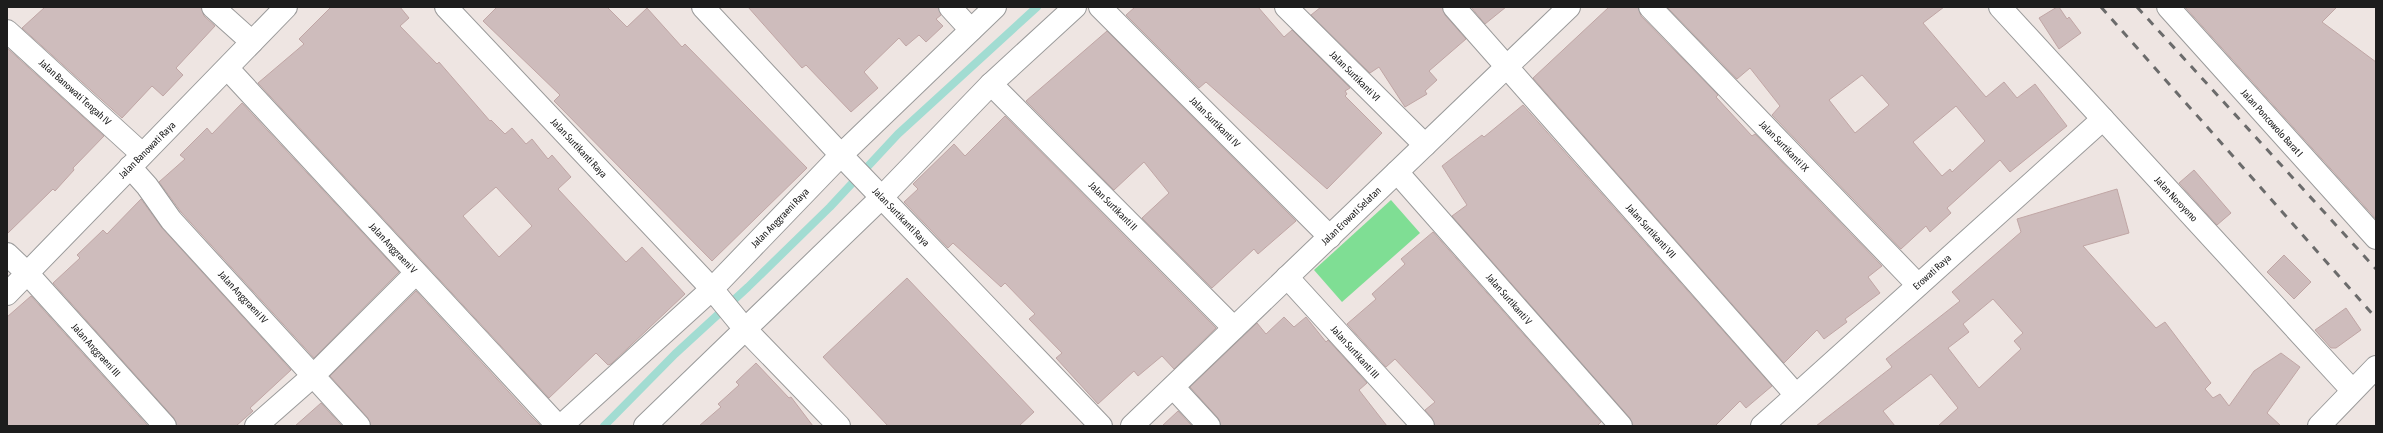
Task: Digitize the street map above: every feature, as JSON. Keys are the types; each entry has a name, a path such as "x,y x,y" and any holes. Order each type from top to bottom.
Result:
{"street":[{"path":"213,7 252,42"},
{"name":"Jalan Banowati Raya","path":"7,294 28,274 136,160 228,69 286,7"},
{"name":"Jalan Surtikanti Raya","path":"446,7 715,293 742,325"},
{"name":"Jalan Surtikanti Raya","path":"703,7 844,158 1101,426"},
{"path":"950,7 971,30"},
{"name":"Jalan Anggraeni Raya","path":"561,426 715,293 844,158 995,7"},
{"path":"645,426 742,325 991,84 1075,7"},
{"name":"Jalan Surtikanti IV","path":"1100,7 1330,237"},
{"name":"Jalan Surtikanti VI","path":"1286,7 1425,145"},
{"name":"Jalan Surtikanti VII","path":"1454,7 1506,68 1796,395"},
{"name":"Jalan Erowati Selatan","path":"1132,426 1569,7"},
{"name":"Jalan Surtikanti IX","path":"1650,7 1918,285"},
{"name":"Jalan Noroyono","path":"2000,7 2352,390"},
{"name":"Jalan Poncowolo Barat I","path":"2168,7 2376,238"},
{"name":"Jalan Banowati Tengah IV","path":"7,32 136,160"},
{"name":"Jalan Anggraeni V","path":"228,69 558,426"},
{"name":"Jalan Surtikanti II","path":"991,84 1234,328"},
{"name":"Erowati Raya","path":"1762,426 2103,118"},
{"name":"Jalan Anggraeni IV","path":"136,160 147,186 171,220 359,426"},
{"name":"Jalan Surtikanti V","path":"1397,172 1621,426"},
{"name":"Jalan Anggraeni III","path":"7,254 28,274 165,426"},
{"path":"256,426 314,375 416,273"},
{"name":"Jalan Surtikanti III","path":"1287,277 1423,426"},
{"path":"742,325 839,426"},
{"path":"2319,426 2352,390 2376,367"},
{"path":"1173,387 1209,426"}],"green space":[{"path":"1391,200 1420,233 1342,302 1314,270"}],"building":[{"path":"45,7 201,7 204,16 215,26 176,68 183,75 163,96 152,86 122,118 22,28"},
{"path":"331,7 400,7 409,18 400,26 437,64 439,62 490,121 491,120 505,134 512,128 526,144 532,139 548,159 552,155 571,177 558,189 626,262 642,247 685,294 611,364 608,365 596,353 549,398 258,83 304,44 299,39","holes":["496,187 532,226 499,257 463,216"]},
{"path":"497,7 607,7 627,27 647,8 682,47 685,44 807,168 712,261 554,101 560,95 483,21"},
{"path":"748,7 938,7 941,15 936,19 943,26 926,42 919,35 906,46 899,38 864,72 878,88 851,112 806,65 802,68"},
{"path":"1135,7 1258,7 1284,37 1292,30 1350,88 1345,91 1347,94 1345,96 1382,133 1327,189 1206,82 1199,88 1126,15"},
{"path":"1321,7 1442,7 1445,15 1466,39 1429,71 1437,80 1425,91 1427,94 1405,107 1379,67 1370,73 1311,15"},
{"path":"1471,7 1506,7 1485,24"},
{"path":"1609,7 1638,7 1641,16 1718,95 1716,97 1752,136 1755,134 1882,266 1868,277 1880,293 1845,319 1847,322 1824,339 1817,330 1784,363 1533,78"},
{"path":"1667,7 1944,7 1923,23 1986,97 2004,82 2017,98 2035,84 2067,126 2010,172 2000,160 1947,208 1951,213 1930,232 1926,226 1901,249 1772,115 1780,106 1750,68 1737,79","holes":["1862,75 1889,105 1855,133 1829,100","1956,106 1985,141 1952,172 1950,169 1942,176 1913,142"]},
{"path":"2059,7 2067,19 2069,17 2081,33 2059,49 2039,18"},
{"path":"2185,7 2337,7 2322,22 2376,62 2376,219"},
{"path":"1107,31 1296,221 1258,254 1254,249 1212,288 1142,218 1169,193 1144,162 1114,190 1026,101"},
{"path":"7,48 104,136 73,168 74,170 55,191 53,189 7,234"},
{"path":"242,103 399,272 314,358 181,212 159,182 185,159 180,155 207,128 212,134"},
{"path":"1523,105 1772,386 1746,408 1740,401 1715,426 1633,426 1630,418 1452,216 1467,205 1442,166 1482,135 1484,137"},
{"path":"1005,116 1216,328 1174,369 1162,356 1138,376 1134,371 1098,404 1056,358 1062,353 1029,319 1035,314 1005,283 1001,287 953,243 948,248 904,202 918,189 913,184 954,144 965,156"},
{"path":"2194,170 2231,213 2217,225 2179,183"},
{"path":"2117,189 2129,233 2083,246 2156,328 2165,322 2211,383 2205,389 2213,398 2220,394 2229,406 2254,371 2281,353 2300,367 2267,413 2281,426 1938,426 1958,408 1931,374 1883,411 1895,426 1816,426 1892,367 1886,359 1960,301 1952,292 2021,232 2017,219","holes":["1993,299 2023,333 2014,341 2021,349 1979,388 1948,348 1969,332 1963,324"]},
{"path":"141,199 162,228 291,370 250,408 253,411 236,426 177,426 174,418 53,283 80,258 77,255 103,230 107,234"},
{"path":"1433,232 1601,422 1597,426 1435,426 1432,418 1425,410 1435,402 1395,359 1386,367 1347,324 1376,299 1372,294 1405,264 1401,259"},
{"path":"2284,255 2311,282 2294,299 2267,272"},
{"path":"907,278 1034,412 1019,426 888,426 823,357"},
{"path":"416,291 541,426 371,426 368,418 330,376"},
{"path":"31,296 148,426 7,426 7,317"},
{"path":"2346,308 2361,330 2336,348 2331,348 2315,330"},
{"path":"1284,317 1294,327 1306,317 1326,342 1328,340 1367,383 1359,390 1387,426 1221,426 1218,418 1190,387 1257,323 1266,334"},
{"path":"756,363 789,398 791,397 813,426 699,426 721,407 718,404 739,385 736,382"},
{"path":"321,403 342,426 295,426"},
{"path":"1178,411 1192,426 1162,426"}],"waterway":[{"path":"604,426 675,354 748,287 830,207 898,134 1037,7"}],"railway":[{"path":"2101,7 2376,318"},
{"path":"2137,7 2376,269"}]}
